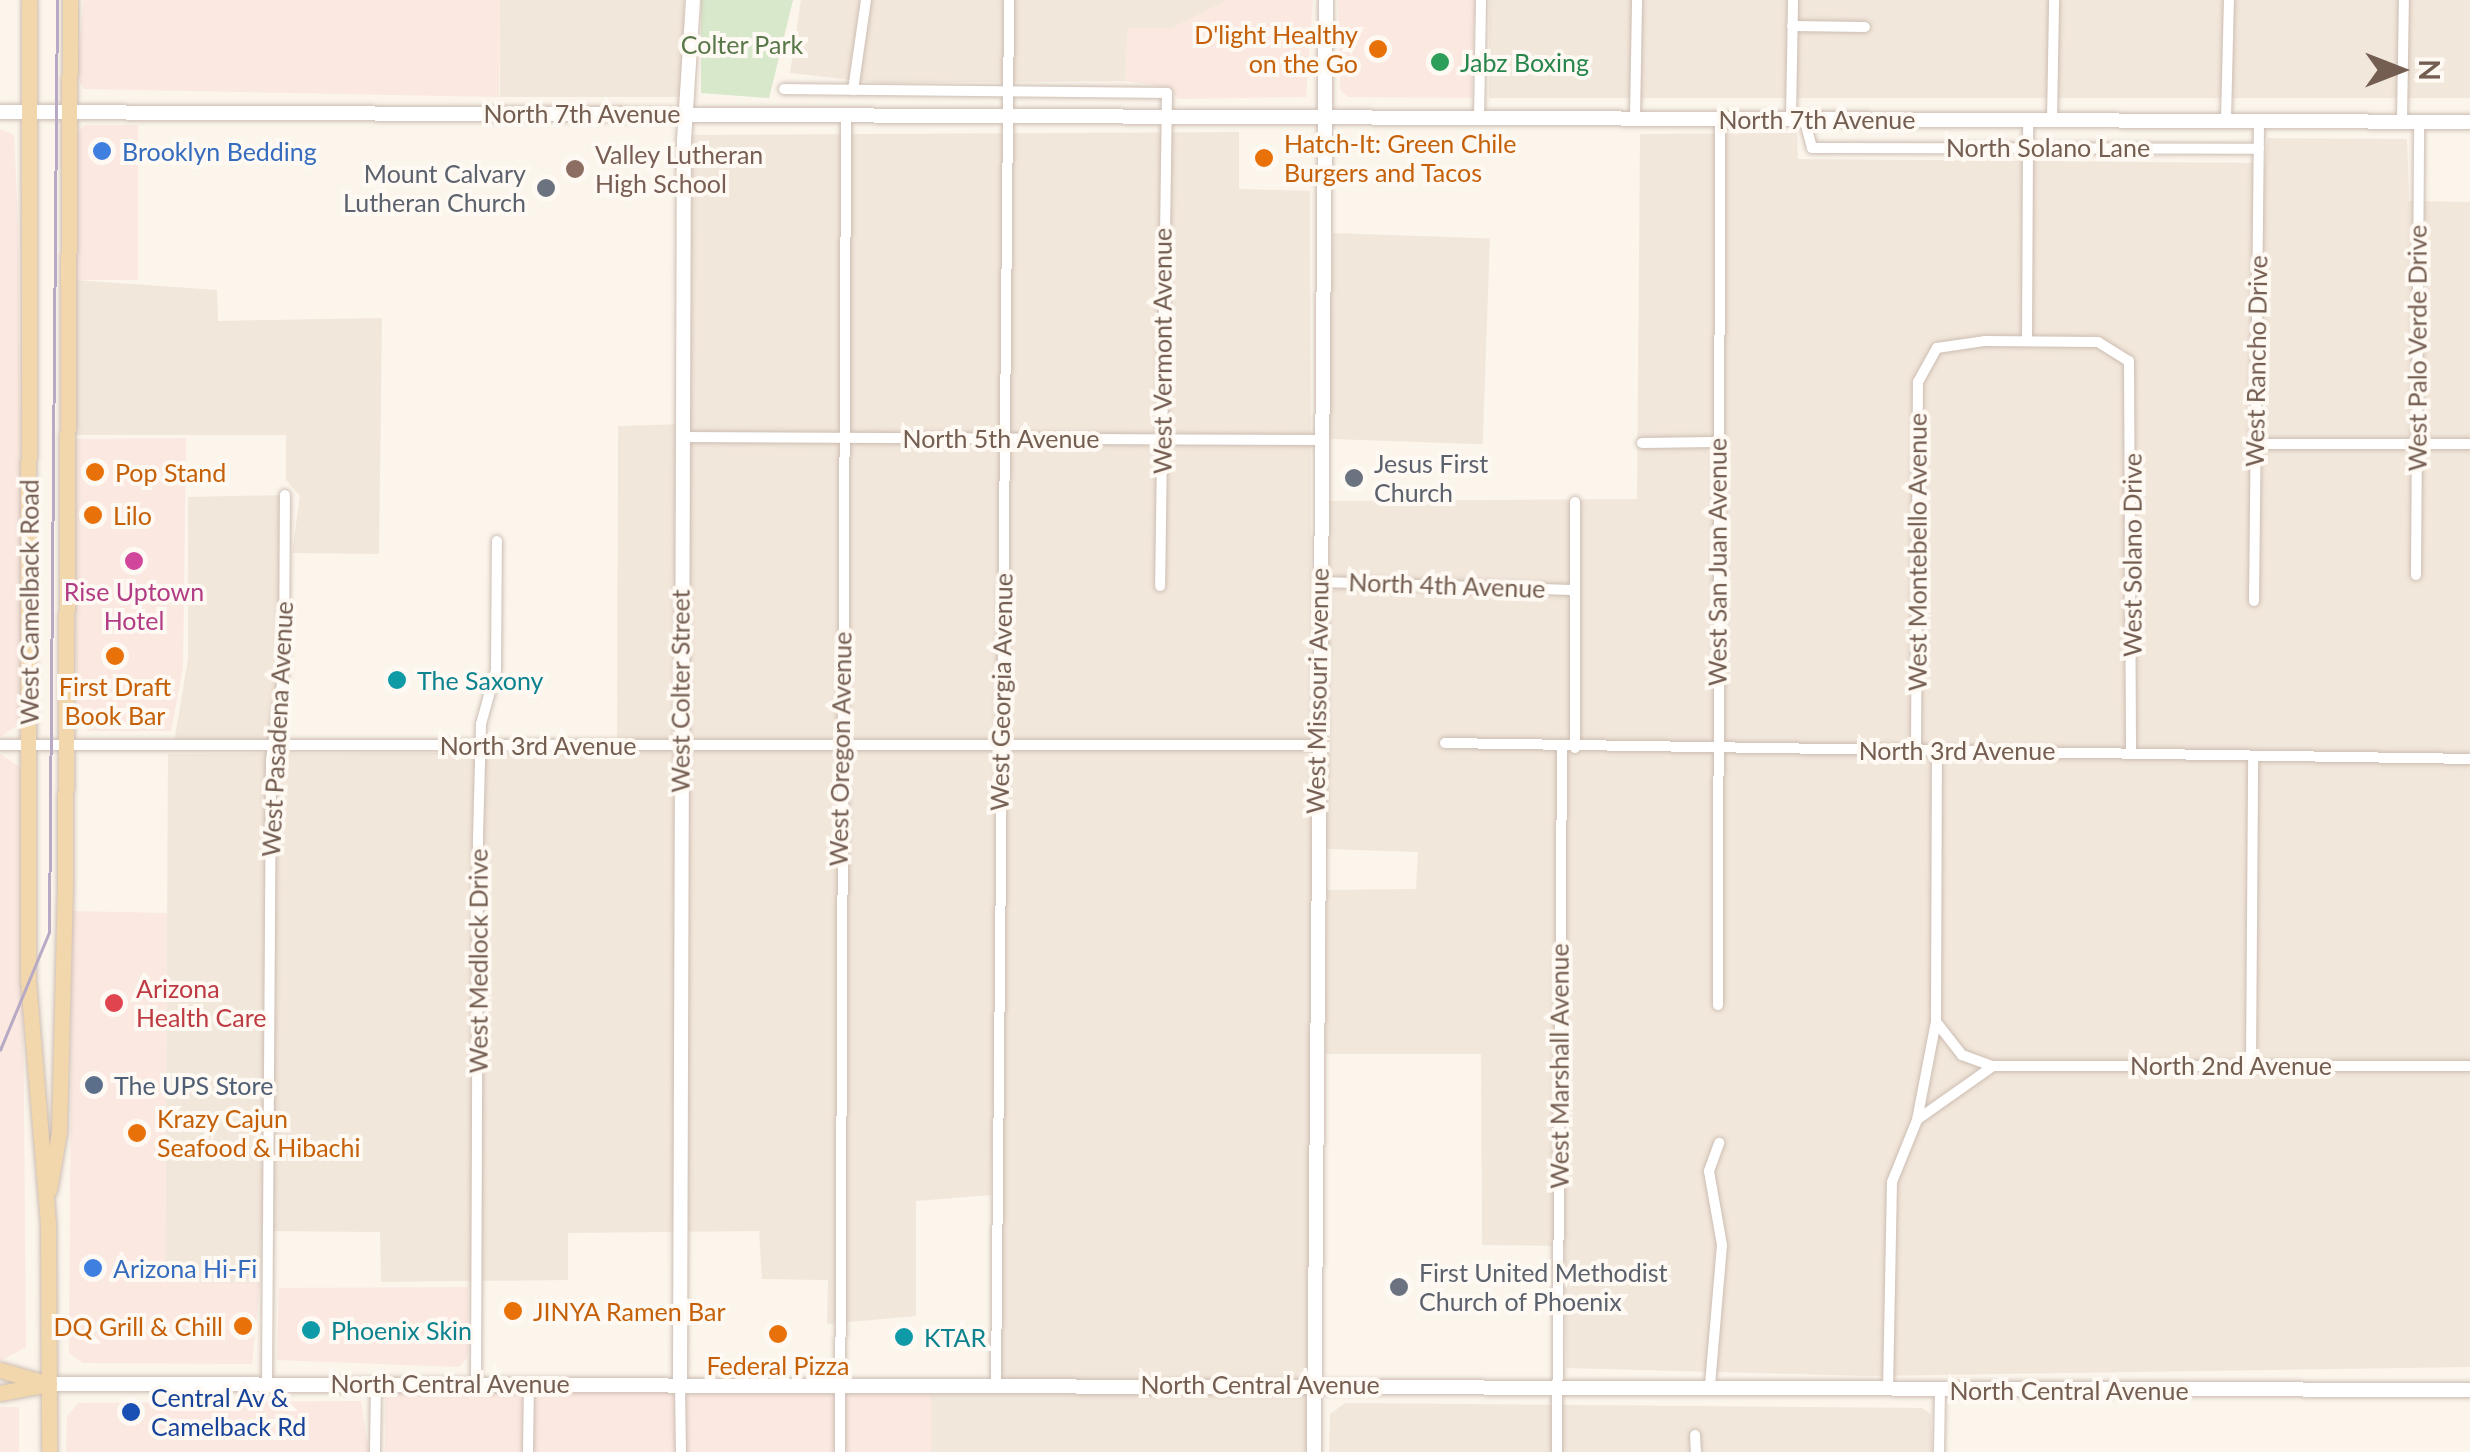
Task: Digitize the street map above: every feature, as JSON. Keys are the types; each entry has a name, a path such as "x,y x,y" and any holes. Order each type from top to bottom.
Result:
{"main road":[{"name":"West Camelback Road","path":"29,0 24,112 32,1076 47,1204 49,1452"},
{"name":"West Camelback Road","path":"47,1204 59,1115 66,744 70,0"},
{"name":"West Colter Street","path":"680,1383 679,746 687,113 693,0"},
{"name":"West Missouri Avenue","path":"1314,1452 1318,582 1326,0"},
{"name":"North 7th Avenue","path":"0,112 2470,122"},
{"path":"32,1076 59,1115"},
{"name":"North Central Avenue","path":"0,1370 49,1384"},
{"name":"North Central Avenue","path":"0,1393 49,1384 376,1382 1558,1384 1940,1391 2470,1390"}],"street":[{"path":"853,90 866,0"},
{"name":"West Georgia Avenue","path":"996,1385 1008,0"},
{"path":"1479,118 1481,0"},
{"path":"1635,118 1637,0"},
{"path":"1793,0 1798,118"},
{"path":"2052,120 2054,0"},
{"path":"2226,120 2229,0"},
{"path":"2402,121 2404,0"},
{"path":"1792,26 1865,27"},
{"path":"784,89 1164,91 1164,116"},
{"name":"West Oregon Avenue","path":"840,1452 846,114"},
{"name":"West Vermont Avenue","path":"1160,586 1164,116"},
{"name":"West San Juan Avenue","path":"1718,1005 1720,118"},
{"name":"North Solano Lane","path":"1798,118 1812,148 2259,149"},
{"path":"2027,342 2028,120"},
{"name":"West Rancho Drive","path":"2254,601 2259,120"},
{"name":"West Palo Verde Drive","path":"2416,575 2419,121"},
{"name":"West Montebello Avenue","path":"1916,750 1918,382 1928,356 1950,343 2027,342"},
{"name":"West Solano Drive","path":"2027,342 2098,342 2130,361 2131,750"},
{"name":"North 5th Avenue","path":"682,437 1320,440"},
{"path":"1642,443 1718,442"},
{"path":"2255,444 2470,444"},
{"name":"West Pasadena Avenue","path":"267,1383 272,743 284,669 285,495"},
{"path":"1575,502 1575,748"},
{"name":"West Medlock Drive","path":"476,1383 480,746 496,670 497,541"},
{"name":"North 4th Avenue","path":"1318,582 1575,590"},
{"name":"North 3rd Avenue","path":"1444,744 1718,750 2131,750 2470,759"},
{"name":"North 3rd Avenue","path":"0,745 1317,745"},
{"name":"West Marshall Avenue","path":"1556,1452 1562,748"},
{"path":"1888,1390 1890,1206 1917,1120 1936,1021 1937,750"},
{"path":"2251,1065 2253,756"},
{"path":"1936,1021 1962,1055 1992,1066"},
{"path":"1917,1120 1992,1066"},
{"name":"North 2nd Avenue","path":"1992,1066 2470,1066"},
{"path":"1710,1385 1722,1245 1709,1171 1720,1143"},
{"path":"375,1452 376,1382"},
{"path":"528,1383 528,1452"},
{"path":"680,1383 681,1449"},
{"path":"1940,1391 1940,1452"},
{"path":"1696,1435 1696,1452"}],"shaded area":[{"path":"84,0 500,0 499,97 84,89 76,75"},
{"path":"500,0 684,0 684,97 500,97"},
{"path":"801,0 1228,0 1172,28 1128,29 1125,81 880,83 790,73"},
{"path":"1228,0 1313,0 1306,97 1178,99 1168,87 1125,81 1128,28 1172,28"},
{"path":"1338,0 1475,0 1472,98 1348,97 1340,89"},
{"path":"1489,0 2470,0 2470,98 1489,98"},
{"path":"85,125 138,125 138,280 75,280 76,134"},
{"path":"0,129 14,135 18,225 23,722 0,737"},
{"path":"1239,132 1239,189 1310,191 1313,1452 930,1452 931,1384 995,1384 998,848 991,1195 916,1201 916,1316 827,1324 828,1280 762,1279 759,1231 568,1233 568,1280 381,1282 380,1232 262,1231 260,1284 165,1282 168,754 617,752 618,426 690,424 692,135"},
{"path":"1797,133 1798,159 2265,163 2268,138 2407,139 2409,201 2470,202 2470,1367 1870,1376 1566,1368 1565,1246 1482,1245 1481,1054 1325,1054 1327,890 1416,889 1418,852 1326,849 1329,501 1637,499 1640,134"},
{"path":"1333,233 1490,238 1483,444 1326,439"},
{"path":"75,280 217,290 218,321 382,318 379,554 292,553 300,496 286,480 286,435 75,435"},
{"path":"186,438 183,667 171,731 88,731 77,720 73,439"},
{"path":"285,495 284,669 272,743 174,743 188,659 188,497"},
{"path":"0,754 21,768 26,1347 0,1361"},
{"path":"72,911 167,913 165,1281 260,1284 252,1364 83,1363 69,1353"},
{"path":"468,1287 468,1357 459,1367 277,1360 279,1288"},
{"path":"385,1383 931,1383 931,1452 385,1452"},
{"path":"361,1401 369,1452 66,1452 67,1417 78,1403"},
{"path":"1345,1403 1922,1408 1931,1414 1932,1452 1329,1452 1330,1414"},
{"path":"0,1407 19,1407 19,1452 0,1452"}],"green space":[{"name":"Colter Park","path":"701,0 793,0 769,98 701,93"}],"tram line":[{"path":"0,1050 49,932 57,0"}],"place":[{"name":"D'light Healthy on the Go","path":"1378,49"},
{"name":"Jabz Boxing","path":"1440,62"},
{"name":"Brooklyn Bedding","path":"102,151"},
{"name":"Hatch-It: Green Chile Burgers and Tacos","path":"1264,158"},
{"name":"Valley Lutheran High School","path":"575,169"},
{"name":"Mount Calvary Lutheran Church","path":"546,188"},
{"name":"Pop Stand","path":"95,472"},
{"name":"Jesus First Church","path":"1354,478"},
{"name":"Lilo","path":"93,515"},
{"name":"Rise Uptown Hotel","path":"134,561"},
{"name":"First Draft Book Bar","path":"115,656"},
{"name":"The Saxony","path":"397,680"},
{"name":"Arizona Health Care","path":"114,1003"},
{"name":"The UPS Store","path":"94,1085"},
{"name":"Krazy Cajun Seafood & Hibachi","path":"137,1133"},
{"name":"Arizona Hi-Fi","path":"93,1268"},
{"name":"First United Methodist Church of Phoenix","path":"1399,1287"},
{"name":"JINYA Ramen Bar","path":"513,1311"},
{"name":"DQ Grill & Chill","path":"243,1326"},
{"name":"Phoenix Skin","path":"311,1330"},
{"name":"Federal Pizza","path":"778,1334"},
{"name":"KTAR","path":"904,1337"},
{"name":"Central Av & Camelback Rd","path":"131,1412"}]}
